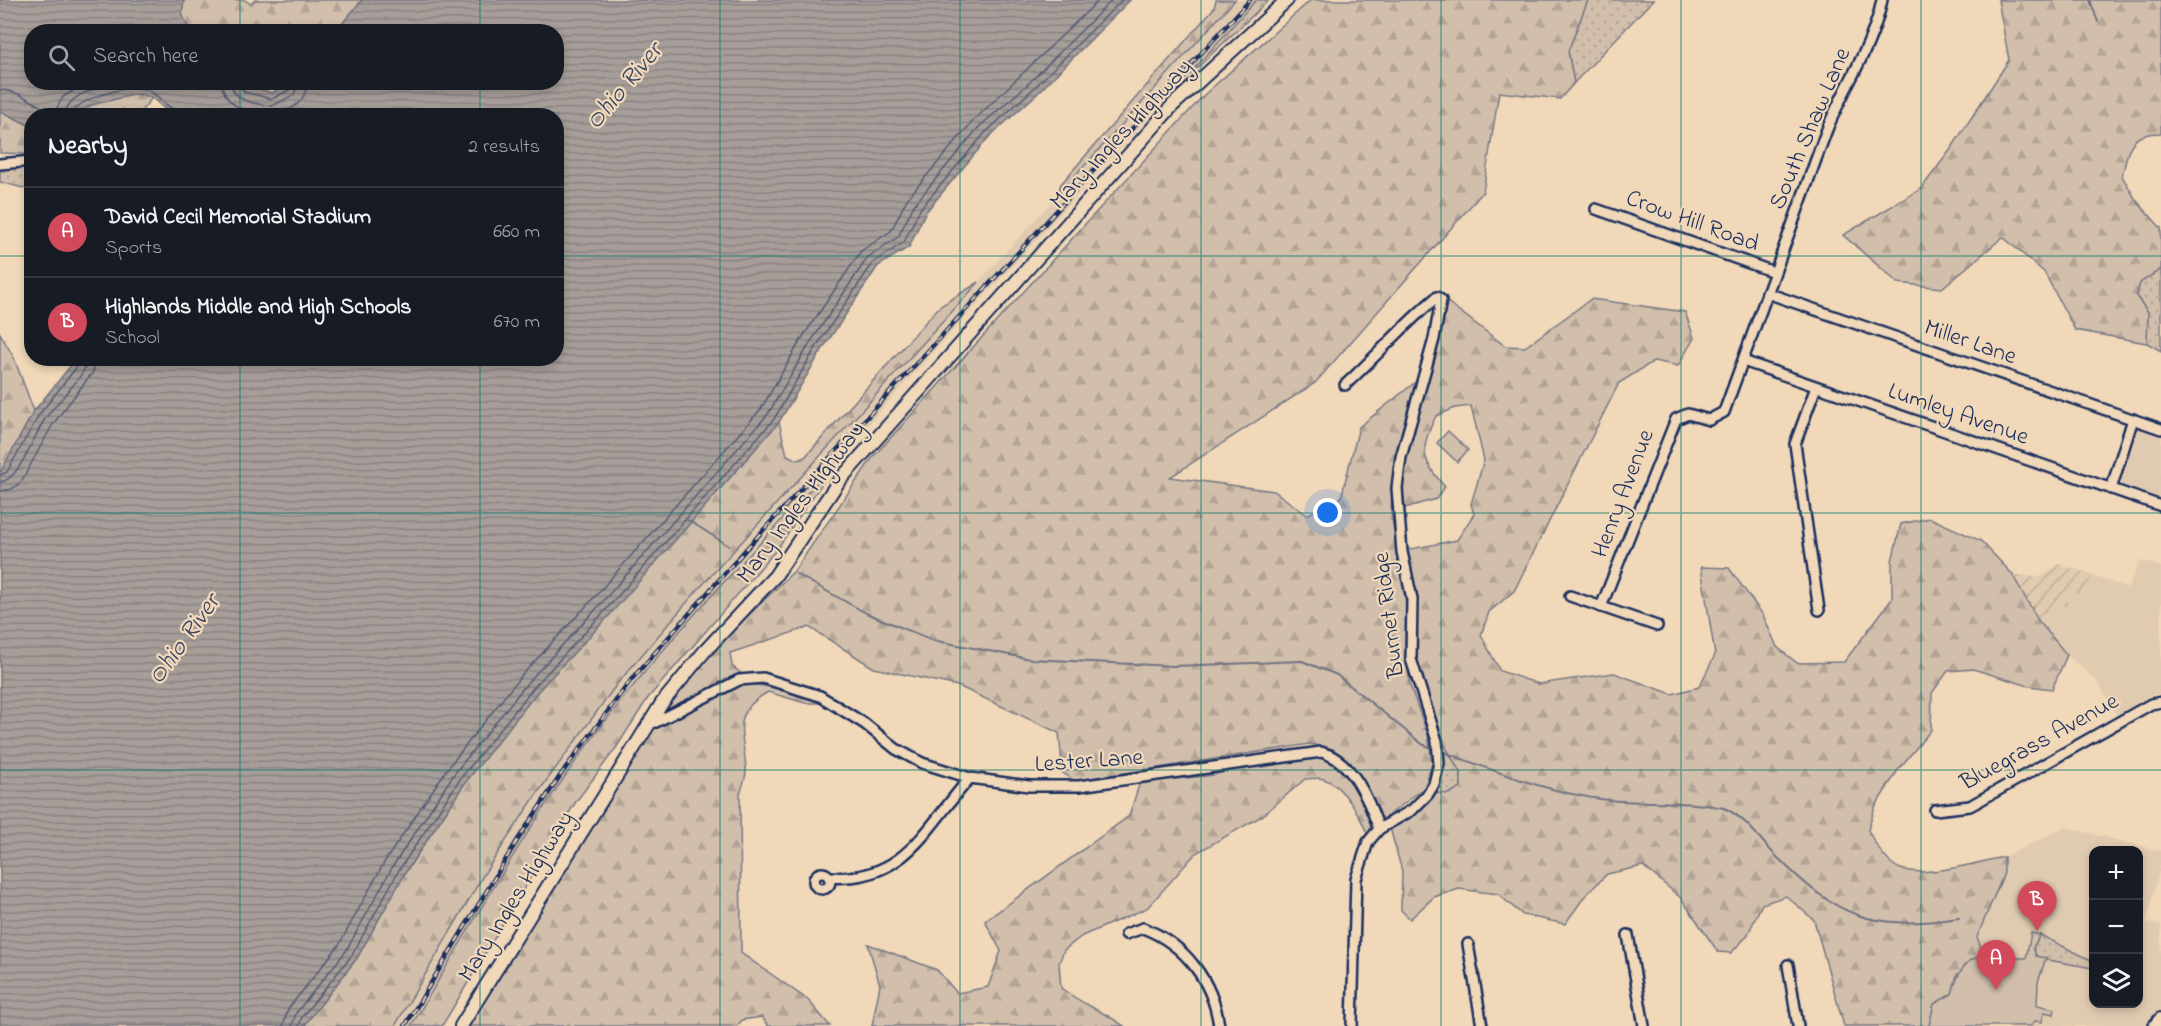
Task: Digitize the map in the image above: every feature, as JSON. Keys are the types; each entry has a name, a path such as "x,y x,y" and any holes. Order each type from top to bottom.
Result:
{"main road":[{"path":"2156,1026 2161,1020"}],"street":[{"name":"Mary Ingles Highway","path":"461,1026 648,723 679,681 775,576 839,481 1173,105 1287,0"},
{"name":"South Shaw Lane","path":"1700,418 1709,420 1724,412 1833,113 1865,50 1882,0"},
{"path":"0,164 24,162"},
{"name":"Crow Hill Road","path":"1596,209 1774,272"},
{"name":"Miller Lane","path":"1767,293 2161,429"},
{"name":"Burnet Ridge","path":"1345,385 1371,362 1410,320 1437,297 1441,300 1434,339 1401,457 1397,488 1402,552 1412,599 1411,658 1437,741 1439,763 1434,784 1428,794 1412,810 1379,830 1368,842 1356,879 1352,1026"},
{"name":"Lumley Avenue","path":"1743,361 2161,506"},
{"path":"1816,387 1795,444 1819,610"},
{"name":"Henry Avenue","path":"1601,607 1672,426 1676,419 1688,414 1700,418"},
{"path":"2111,489 2133,419"},
{"path":"1570,596 1657,626"},
{"name":"Lester Lane","path":"648,723 656,722 739,680 769,679 820,696 913,759 969,778 1029,786 1061,788 1321,752 1335,757 1345,766 1369,806 1379,830"},
{"name":"Bluegrass Avenue","path":"1935,810 1970,806 2151,704 2161,702"},
{"path":"829,877 872,874 894,864 912,848 969,778"},
{"path":"1126,934 1143,928 1170,941 1184,954 1202,978 1213,999 1219,1026"},
{"path":"1628,935 1644,1026"},
{"path":"1468,944 1482,1026"},
{"path":"1788,964 1798,1026"}],"shaded area":[{"path":"1235,0 1256,0 918,369 637,682 600,728 544,808 411,1026 395,1026 484,874 534,798 617,684 695,593"},
{"path":"2135,427 2161,437 2161,498 2116,483"},
{"path":"2144,561 2161,567 2161,695 2156,694 2117,715 2097,681 2067,655 2038,620 2069,603 2066,594 2085,593 2092,575 2128,588 2139,563"},
{"path":"2059,564 2092,575 2085,593 2066,594 2069,603 2038,620 2012,574 2040,577"},
{"path":"2065,827 2141,846 2089,846 2089,1008 2143,1008 2143,846 2161,851 2161,863 2146,923 2161,925 2161,1014 2147,1026 1929,1026 1981,948 1977,938 2004,873 2004,857"}],"green space":[{"path":"184,0 245,0 251,4 255,0 362,0 342,24 187,24 182,14"},
{"path":"1216,0 1235,0 1057,196 1061,184 1214,8"},
{"path":"1256,0 1269,0 1180,84"},
{"path":"1311,0 1588,0 1568,51 1574,83 1560,99 1499,92 1483,192 1315,383 1170,477 1274,491 1307,515 1341,498 1359,427 1418,380 1393,466 1391,513 1407,608 1405,646 1410,686 1428,735 1432,764 1424,788 1385,818 1380,817 1349,762 1333,749 1310,744 1075,781 1063,773 1059,733 958,686 874,668 809,627 730,653 732,666 742,674 725,680 655,720 715,648 794,571 873,457 1205,94"},
{"path":"1588,0 1653,0 1574,83 1568,51"},
{"path":"1998,0 2161,0 2161,133 2136,139 2129,151 2122,176 2136,200 2161,228 2161,269 2140,283 2136,296 2148,312 2147,343 2075,330 2044,272 2003,237 1942,288 1898,283 1843,235 1921,189 1951,149 2009,60"},
{"path":"137,94 152,98 144,108 86,108"},
{"path":"0,111 24,123 24,154 0,153"},
{"path":"24,166 24,188 0,182 0,168"},
{"path":"2161,269 2161,351 2147,343 2148,312 2136,296 2140,283"},
{"path":"979,282 695,593 617,684 534,798 484,874 395,1026 304,1026 357,958 405,873 465,783 538,691 607,617 779,422 787,455 797,460 805,457 939,307"},
{"path":"1591,299 1685,312 1694,338 1678,366 1654,361 1619,383 1514,591 1489,612 1481,635 1500,671 1539,684 1614,673 1672,694 1699,687 1715,655 1701,567 1729,568 1763,615 1777,647 1797,663 1844,662 1892,599 1892,561 1901,524 1930,518 1981,541 2012,574 2038,620 2067,655 2052,689 2029,686 1973,669 1948,671 1932,693 1931,730 1898,770 1875,807 1868,830 1886,858 1901,869 1925,872 2004,857 2004,873 1977,937 1983,954 1957,975 1952,994 1934,1004 1929,1026 1844,1026 1814,920 1786,896 1762,904 1747,936 1731,953 1718,952 1681,898 1643,866 1607,874 1585,896 1565,924 1523,915 1498,894 1459,889 1434,897 1410,919 1401,910 1402,871 1390,828 1424,806 1434,793 1449,794 1461,787 1461,774 1438,733 1415,663 1406,550 1457,540 1474,514 1471,504 1484,460 1471,406 1455,408 1436,416 1427,437 1425,453 1427,460 1445,487 1436,499 1401,509 1400,494 1404,468 1444,306 1446,301 1505,346 1525,347"},
{"path":"0,333 14,358 34,411 0,473"},
{"path":"1448,431 1468,450 1457,462 1437,443"},
{"path":"838,460 777,549 648,698 616,748 575,803 442,1026 411,1026 525,837 600,728 686,624"},
{"path":"746,683 793,691 820,703 805,703 768,692 756,700 743,717 742,736 746,771 740,794 741,953 808,1000 830,1026 768,1026 762,1017 742,1020 737,1026 465,1026 649,729 736,685"},
{"path":"1438,733 1461,774 1461,787 1449,794 1434,793 1442,763"},
{"path":"1315,756 1337,766 1358,790 1370,819 1368,836 1356,811 1338,788 1322,778 1305,779 1262,816 1196,853 1147,908 1082,936 1064,950 1059,963 1061,988 1124,1026 872,1026 880,985 868,944 937,970 957,993 988,987 1001,951 985,921 1129,816 1140,782 1207,776 1295,757"},
{"path":"2031,933 2040,935 2033,947 2036,956 2046,958 2038,982 2037,1005 2055,1009 2054,1014 2044,1012 2042,1022 2035,1021 2031,1026 1929,1026 1934,1004 1952,994 1963,967 1979,957 2026,958"},
{"path":"2040,935 2089,959 2089,967 2037,958 2033,947"}],"water":[{"name":"Ohio River","path":"0,0 184,0 182,14 187,24 24,24 24,90 263,90 272,93 277,90 564,90 564,24 342,24 362,0 1130,0 1037,94 989,137 925,213 909,247 878,266 822,350 779,422 607,618 538,691 465,783 405,873 357,958 304,1026 0,1026 0,473 34,411 70,366 564,366 564,108 164,108 152,98 137,94 86,108 24,108 24,123 0,111"}],"waterway":[{"path":"2090,0 2098,22"},
{"path":"688,520 729,546"},
{"path":"796,574 866,613 932,640 1030,659 1173,666 1302,661 1337,675 1422,744 1432,748"},
{"path":"1446,753 1566,793 1608,800 1724,808 1746,824 1797,876 1838,906 1858,915 1879,920 1928,922 1959,918"}],"railway":[{"path":"405,1026 517,841 562,773 631,680 747,548 1250,0"}],"place":[{"name":"Highlands Middle and High Schools","path":"2037,931"},
{"name":"David Cecil Memorial Stadium","path":"1996,990"}]}
